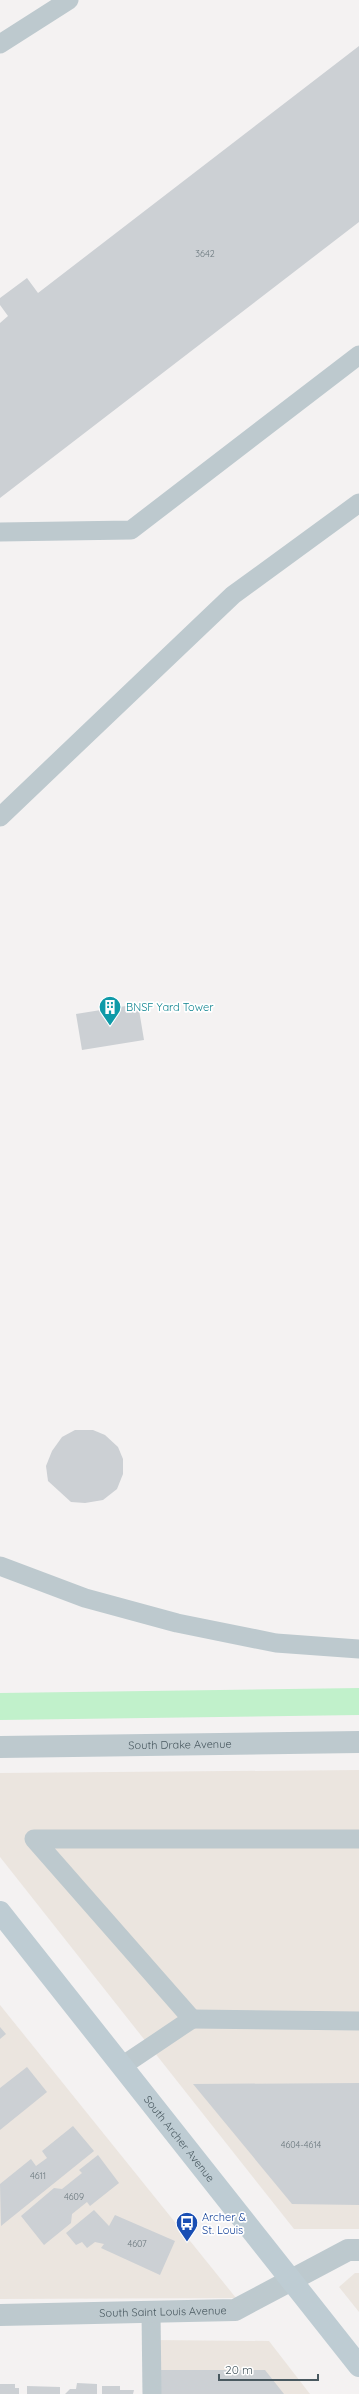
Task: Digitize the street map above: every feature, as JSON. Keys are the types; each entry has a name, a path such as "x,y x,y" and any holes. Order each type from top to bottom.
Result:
{"main road":[{"name":"South Archer Avenue","path":"0,1912 359,2366"}],"street":[{"name":"South Drake Avenue","path":"0,1747 359,1742"},
{"name":"South Saint Louis Avenue","path":"0,2315 235,2310 348,2250 359,2250"}],"lane":[{"path":"0,44 69,0"},
{"path":"0,532 131,530 359,355"},
{"path":"0,818 233,595 359,503"},
{"path":"0,1566 85,1598 176,1623 276,1643 359,1649"},
{"path":"192,2019 34,1839 359,1839"},
{"path":"122,2066 192,2019 359,2021"},
{"path":"151,2312 152,2394"}],"shaded area":[{"path":"359,1770 359,2229 294,2229 0,1857 0,1773"},
{"path":"0,2005 236,2298 0,2299"},
{"path":"355,2273 359,2273 359,2312 339,2287"},
{"path":"151,2340 269,2341 310,2394 152,2394"}],"green space":[{"path":"359,1688 359,1715 0,1720 0,1693"}],"building":[{"path":"359,46 359,222 0,498 0,323 8,316 0,305 0,298 27,278 38,293"},
{"name":"BNSF Yard Tower","path":"138,1004 144,1040 82,1050 76,1014"},
{"path":"75,1430 93,1430 105,1435 118,1447 123,1459 123,1474 117,1489 103,1500 85,1503 71,1502 48,1481 46,1466 52,1451 62,1437"},
{"path":"0,2027 6,2034 0,2039"},
{"path":"27,2067 47,2092 0,2130 0,2088"},
{"path":"359,2083 359,2205 292,2204 193,2084"},
{"path":"73,2126 94,2151 1,2226 0,2184 31,2159 36,2166 47,2158 42,2151"},
{"path":"98,2155 119,2183 90,2206 87,2202 72,2214 71,2223 44,2245 21,2216 54,2188 62,2189 82,2173 79,2170"},
{"path":"94,2210 109,2226 115,2215 175,2241 160,2275 101,2248 104,2244 95,2242 87,2248 82,2242 76,2245 66,2233"},
{"path":"160,2370 265,2370 284,2394 160,2394"},
{"path":"77,2383 97,2384 97,2394 65,2394 70,2389 76,2389"},
{"path":"0,2384 15,2384 15,2388 19,2388 19,2394 0,2394"},
{"path":"27,2386 60,2387 60,2394 27,2394"},
{"path":"102,2386 120,2386 120,2390 134,2390 133,2394 102,2394"}],"place":[{"name":"BNSF Yard Tower","path":"110,1026"},
{"name":"Archer & St. Louis","path":"187,2242"}]}
